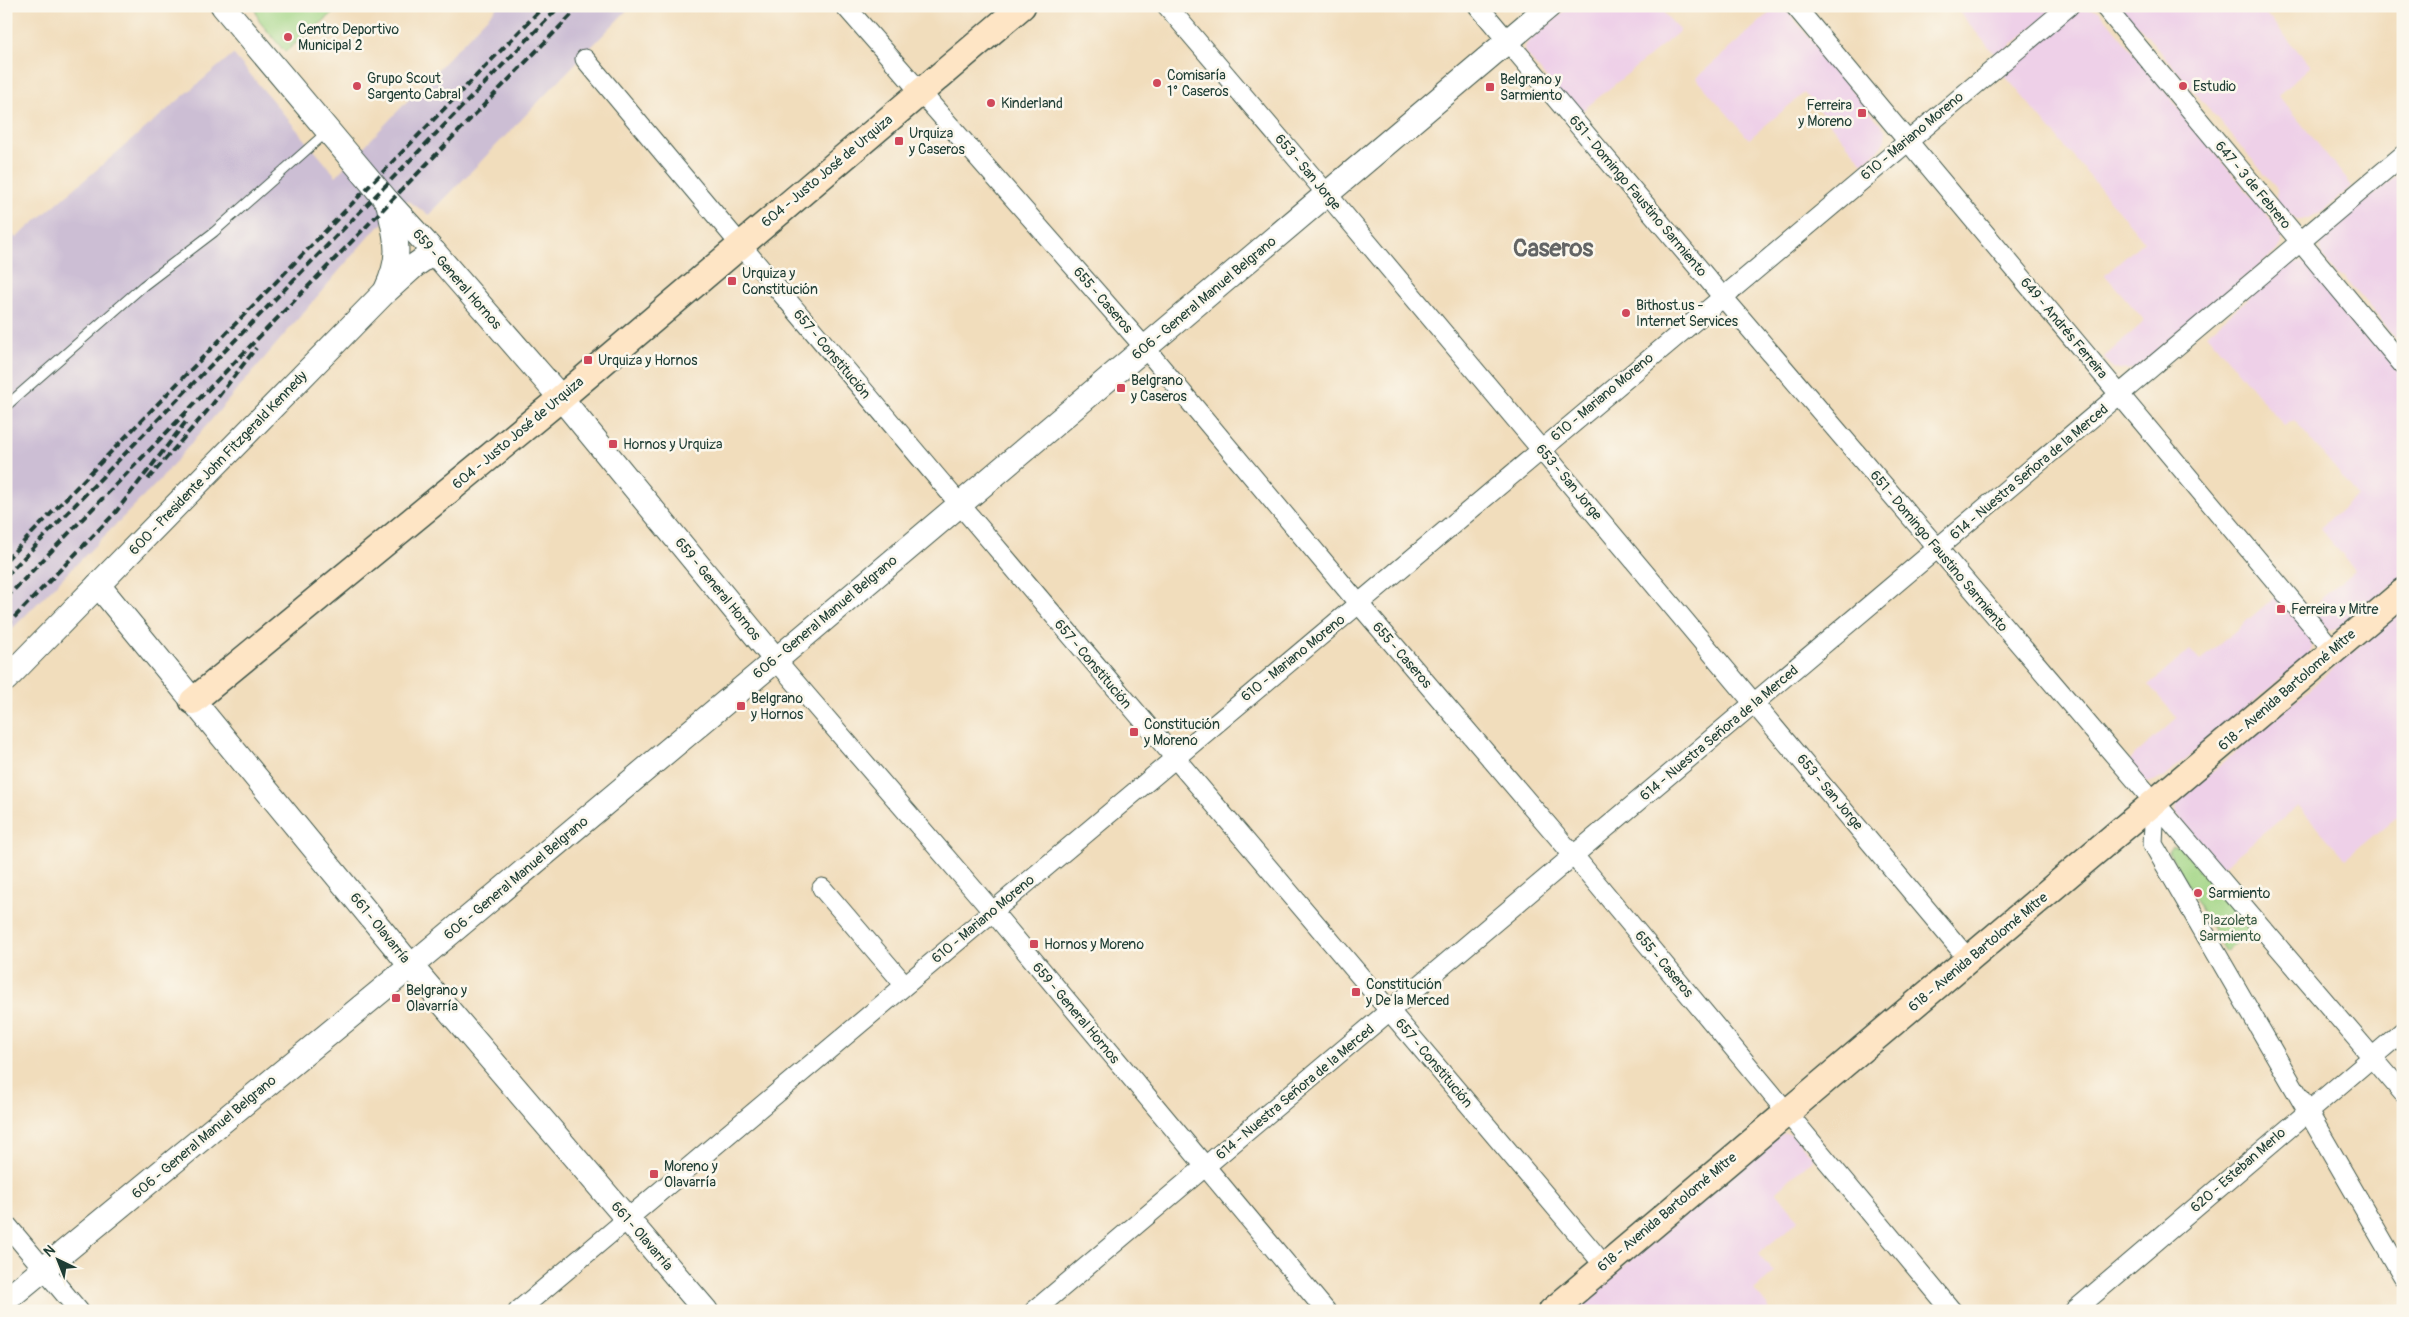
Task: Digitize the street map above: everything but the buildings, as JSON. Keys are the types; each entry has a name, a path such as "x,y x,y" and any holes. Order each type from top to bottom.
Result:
{"main road":[{"name":"604 - Justo José de Urquiza","path":"193,701 561,398 1022,6"},
{"name":"618 - Avenida Bartolomé Mitre","path":"1552,1311 1604,1265 2155,804 2332,650 2403,592"}],"street":[{"name":"659 - General Hornos","path":"223,6 388,202 561,398 776,660 993,912 1326,1311"},
{"name":"655 - Caseros","path":"845,6 1145,348 1359,604 1574,856 1952,1311"},
{"name":"653 - San Jorge","path":"1167,6 1541,448 1969,960"},
{"name":"651 - Domingo Faustino Sarmiento","path":"1478,6 1937,549 2403,1093"},
{"name":"606 - General Manuel Belgrano","path":"6,1300 411,966 776,660 958,504 1549,6"},
{"name":"649 - Andrés Ferreira","path":"1795,6 2332,650"},
{"name":"610 - Mariano Moreno","path":"518,1311 904,984 993,912 1173,758 1359,604 1541,448 2069,6"},
{"name":"647 - 3 de Febrero","path":"2104,6 2403,365"},
{"name":"657 - Constitución","path":"585,59 958,504 1390,1010 1604,1265"},
{"name":"614 - Nuestra Señora de la Merced","path":"1034,1311 1206,1168 1390,1010 2403,155"},
{"path":"383,294 396,269 396,253 388,202"},
{"name":"600 - Presidente John Fitzgerald Kennedy","path":"6,679 383,294 414,266 434,252"},
{"name":"661 - Olavarría","path":"98,586 411,966 706,1311"},
{"path":"2155,804 2152,827 2153,844 2403,1276"},
{"path":"822,888 904,984"},
{"name":"620 - Esteban Merlo","path":"2074,1311 2403,1031"},
{"path":"6,1224 79,1311"}],"lane":[{"path":"6,406 142,286 214,232 328,130"}],"shaded area":[{"path":"498,6 631,6 429,215 407,200 369,236 158,482 6,635 6,228 16,238 233,54 336,176"},
{"path":"1570,6 1671,6 1664,13 1680,31 1577,115 1524,51 1526,44"},
{"path":"1768,6 1783,6 1886,131 1885,140 1879,150 1863,163 1804,93 1749,139 1696,78 1772,11"},
{"path":"1954,6 2058,6 1997,57"},
{"path":"2113,6 2259,6 2311,66 2278,95 2352,186 2320,213 2308,219 2297,219 2289,214 2276,201 2277,189 2138,25 2127,22"},
{"path":"2079,8 2099,11 2282,234 2282,244 2278,250 2136,368 2127,370 2113,368 2104,357 2145,321 2105,275 2144,241 2001,71 2073,10"},
{"path":"2402,171 2403,346 2344,277 2336,274 2322,256 2320,243 2326,234"},
{"path":"2302,261 2311,265 2403,374 2403,577 2342,627 2332,630 2325,628 2309,609 2355,570 2320,528 2358,495 2294,420 2284,426 2207,334 2288,264"},
{"path":"2277,595 2307,630 2312,648 2306,658 2163,778 2147,783 2127,762 2177,718 2149,685 2190,650 2200,661"},
{"path":"2403,609 2403,811 2345,859 2298,805 2220,869 2176,814 2177,802"},
{"path":"1785,1133 1794,1136 1814,1158 1776,1191 1799,1220 1758,1254 1774,1273 1754,1290 1771,1311 1571,1311 1779,1135"}],"green space":[{"name":"Centro Deportivo Municipal 2","path":"254,6 342,6 285,52 259,21"},
{"name":"Plazoleta Sarmiento","path":"2171,846 2179,846 2252,929 2225,952 2169,852"}],"railway":[{"path":"6,560 544,6"},
{"path":"6,576 560,6"},
{"path":"6,598 580,6"},
{"path":"148,479 208,410 256,348"},
{"path":"6,626 115,513 188,419"}],"place":[{"name":"Centro Deportivo Municipal 2","path":"288,37"},
{"name":"Comisaría 1° Caseros","path":"1157,83"},
{"name":"Grupo Scout Sargento Cabral","path":"357,86"},
{"name":"Estudio","path":"2183,86"},
{"name":"Belgrano y Sarmiento","path":"1490,87"},
{"name":"Kinderland","path":"991,103"},
{"name":"Ferreira y Moreno","path":"1862,113"},
{"name":"Urquiza y Caseros","path":"899,141"},
{"name":"Urquiza y Constitución","path":"732,281"},
{"name":"Bithost.us - Internet Services","path":"1626,313"},
{"name":"Urquiza y Hornos","path":"588,360"},
{"name":"Belgrano y Caseros","path":"1121,388"},
{"name":"Hornos y Urquiza","path":"613,444"},
{"name":"Ferreira y Mitre","path":"2281,609"},
{"name":"Belgrano y Hornos","path":"741,706"},
{"name":"Constitución y Moreno","path":"1134,732"},
{"name":"Sarmiento","path":"2198,893"},
{"name":"Hornos y Moreno","path":"1034,944"},
{"name":"Constitución y De la Merced","path":"1356,992"},
{"name":"Belgrano y Olavarría","path":"396,998"},
{"name":"Moreno y Olavarría","path":"654,1174"}],"district":[{"name":"Caseros","path":"1553,248"}]}
